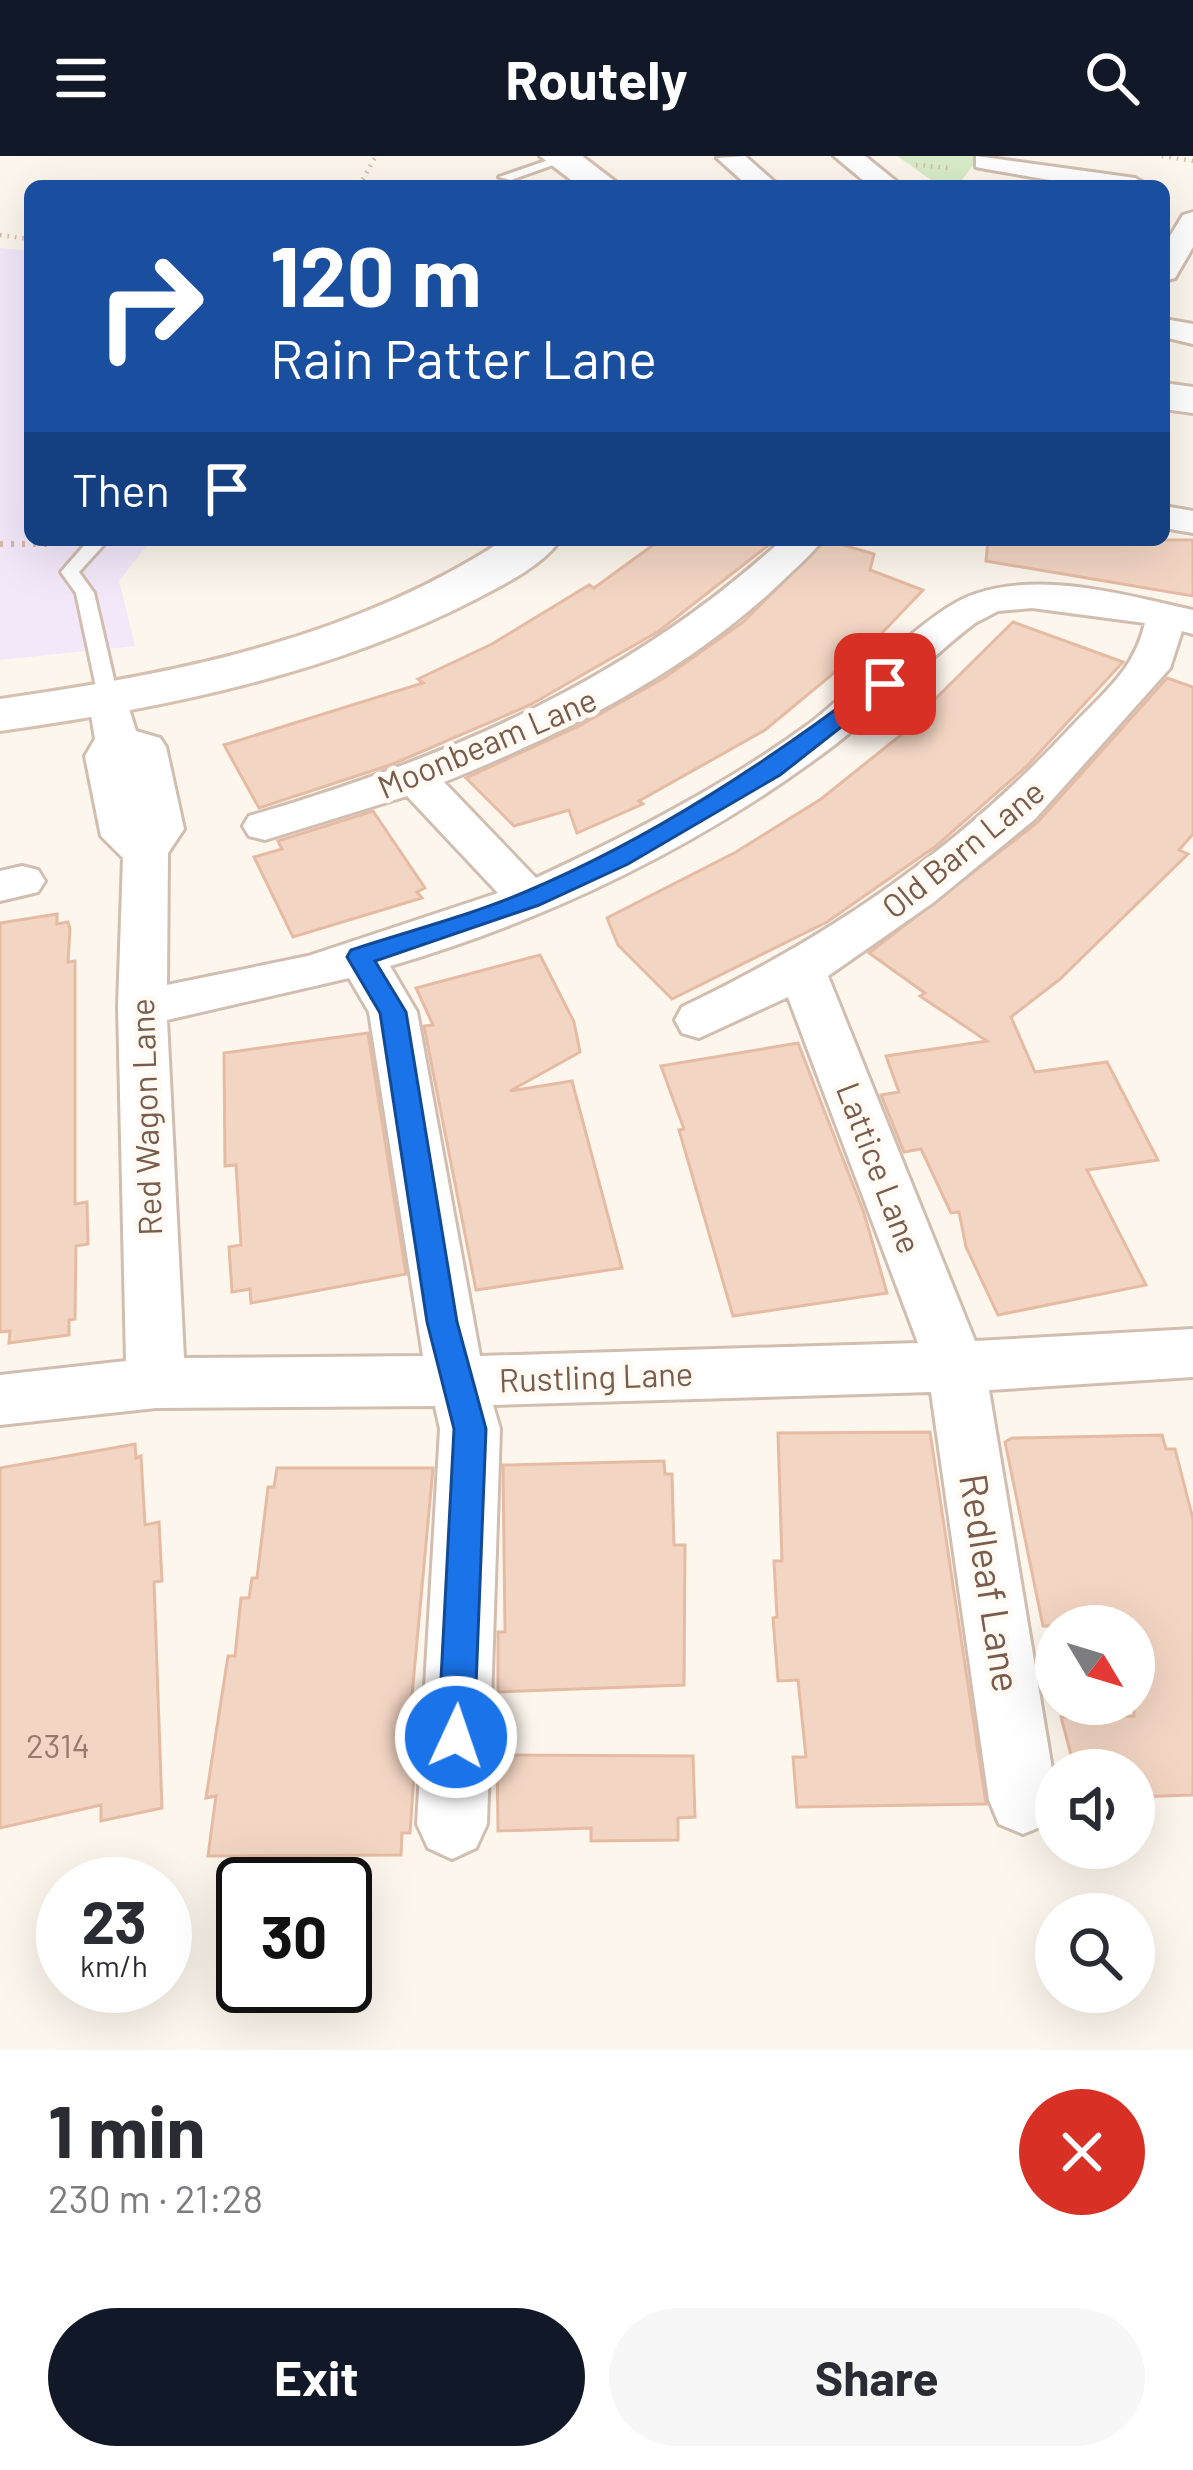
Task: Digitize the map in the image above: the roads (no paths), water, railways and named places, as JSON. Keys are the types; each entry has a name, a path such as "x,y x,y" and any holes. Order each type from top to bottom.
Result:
{"street":[{"path":"848,156 880,180"},
{"path":"565,157 595,180"},
{"path":"731,158 758,180"},
{"path":"986,160 1101,180"},
{"path":"1172,265 1193,221"},
{"path":"0,715 113,720 349,635 439,595 525,546"},
{"name":"Moonbeam Lane","path":"265,826 415,778 566,717 683,647 751,594 798,546"},
{"path":"142,1006 194,999 360,957 530,899 619,858 772,770 865,701 971,608 1025,597 1180,619"},
{"name":"Old Barn Lane","path":"699,1020 802,970 918,891 1020,809 1156,659 1180,619"},
{"name":"Red Wagon Lane","path":"113,720 106,756 123,836 146,852 142,1006 156,1382"},
{"path":"415,778 530,899"},
{"path":"360,957 393,1012 442,1322 470,1429 452,1825"},
{"name":"Lattice Lane","path":"802,970 956,1367"},
{"name":"Rustling Lane","path":"0,1400 156,1382 461,1381 956,1367 1193,1353"},
{"name":"Redleaf Lane","path":"956,1367 1023,1800"}],"lane":[{"path":"506,177 565,157"},
{"path":"94,546 70,572 85,593 113,720"}]}
